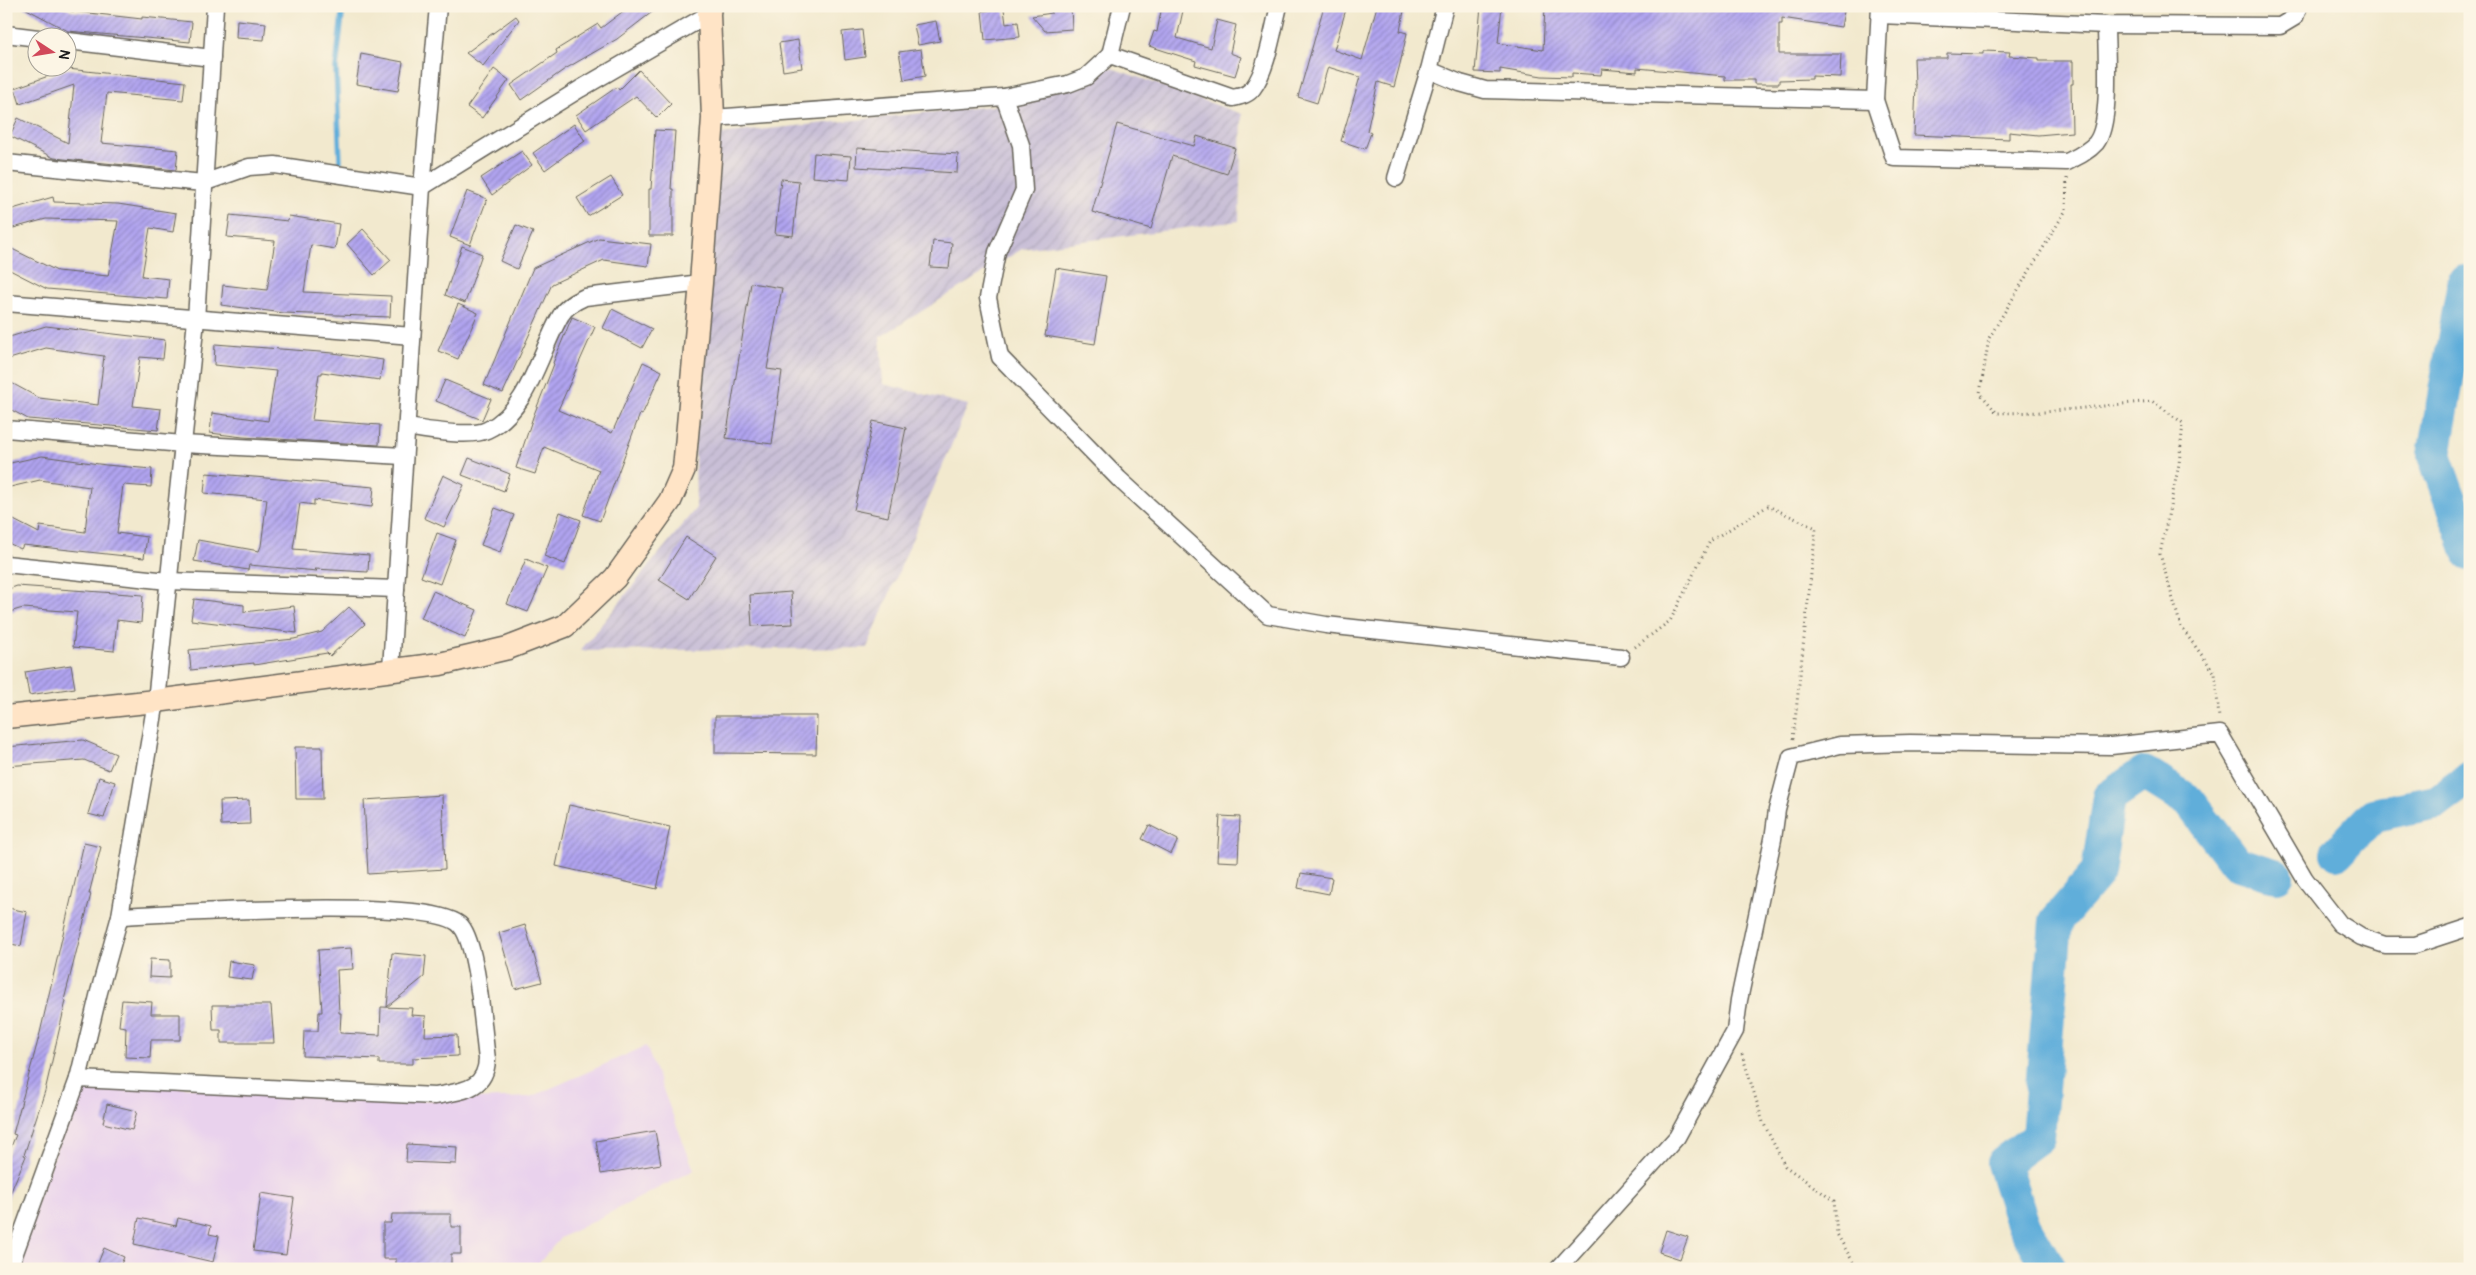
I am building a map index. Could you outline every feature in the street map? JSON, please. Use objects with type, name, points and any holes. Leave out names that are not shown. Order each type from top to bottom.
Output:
[{"type":"street","points":[[9,1269],[78,1079],[120,916],[156,701],[196,320],[215,6]]},
{"type":"street","points":[[391,669],[403,456],[407,427],[422,186],[438,6]]},
{"type":"street","points":[[713,118],[1004,98],[1068,84],[1086,77],[1110,55],[1122,6]]},
{"type":"street","points":[[1110,55],[1233,98],[1245,96],[1253,88],[1263,67],[1279,6]]},
{"type":"street","points":[[1396,178],[1429,70],[1445,6]]},
{"type":"street","points":[[2106,25],[2106,106],[2097,142],[2086,152],[2067,162],[1894,158],[1875,100],[1880,10],[2106,25],[2280,26],[2295,17],[2299,6]]},
{"type":"street","points":[[6,163],[204,183],[249,167],[274,165],[422,186],[709,10],[713,118],[701,283],[684,469],[670,500],[615,578],[565,626],[508,648],[440,664],[156,701],[6,717]]},
{"type":"street","points":[[6,34],[28,37]]},
{"type":"street","points":[[78,42],[212,58]]},
{"type":"street","points":[[1429,70],[1460,83],[1486,90],[1875,100]]},
{"type":"street","points":[[1004,98],[1021,145],[1024,190],[997,252],[988,298],[1000,357],[1119,479],[1268,615],[1326,624],[1621,657]]},
{"type":"street","points":[[407,427],[456,433],[486,430],[504,418],[529,386],[561,314],[572,303],[585,297],[701,283]]},
{"type":"street","points":[[6,303],[196,320],[412,336]]},
{"type":"street","points":[[6,429],[183,444],[403,456]]},
{"type":"street","points":[[6,564],[168,581],[396,589]]},
{"type":"street","points":[[1558,1269],[1678,1137],[1735,1031],[1739,1000],[1773,840],[1777,810],[1791,757],[1840,745],[1910,742],[2111,746],[2220,734],[2305,880],[2340,924],[2361,937],[2385,945],[2415,944],[2470,928]]},
{"type":"street","points":[[78,1079],[435,1096],[464,1090],[477,1084],[485,1074],[487,1059],[474,961],[462,927],[452,920],[401,910],[348,907],[120,916]]},
{"type":"path","points":[[2067,162],[2066,210],[1990,338],[1980,393],[1997,412],[2045,412],[2152,401],[2183,423],[2179,464],[2160,554],[2181,627],[2216,673],[2220,734]]},
{"type":"path","points":[[1621,657],[1670,621],[1710,541],[1768,506],[1816,528],[1791,757]]},
{"type":"path","points":[[1735,1031],[1763,1122],[1785,1166],[1834,1201],[1837,1234],[1857,1269]]},
{"type":"shaded area","points":[[1109,67],[1242,114],[1239,221],[1022,249],[880,337],[883,384],[968,405],[867,648],[580,651],[696,508],[694,396],[710,135],[992,106]]},
{"type":"shaded area","points":[[646,1046],[694,1170],[560,1238],[534,1269],[11,1269],[82,1081],[414,1101],[531,1097]]},
{"type":"building","points":[[21,6],[62,6],[71,11],[142,19],[142,17],[192,22],[190,42],[78,32],[78,28],[62,28]]},
{"type":"building","points":[[630,6],[660,6],[617,39],[565,69],[521,100],[511,85],[557,53],[556,50],[598,24],[601,28]]},
{"type":"building","points":[[1051,6],[1071,6],[1072,29],[1045,31],[1032,16],[1052,13]]},
{"type":"building","points":[[1162,6],[1184,6],[1177,38],[1211,48],[1217,20],[1236,25],[1230,53],[1241,57],[1235,76],[1195,65],[1196,61],[1149,46],[1154,31],[1157,32]]},
{"type":"building","points":[[1324,6],[1347,6],[1334,50],[1362,60],[1377,6],[1405,6],[1400,31],[1407,33],[1394,87],[1378,82],[1367,131],[1371,133],[1365,149],[1341,141],[1360,77],[1328,67],[1317,103],[1298,97]]},
{"type":"building","points":[[1481,6],[1502,6],[1498,43],[1543,50],[1545,6],[1845,6],[1841,27],[1782,18],[1782,24],[1779,24],[1779,54],[1841,54],[1840,77],[1812,76],[1812,79],[1779,80],[1779,84],[1754,84],[1754,80],[1725,80],[1725,76],[1637,68],[1637,72],[1602,69],[1601,75],[1572,73],[1572,77],[1542,76],[1500,69],[1500,73],[1475,72]]},
{"type":"building","points":[[1004,9],[1006,24],[1018,22],[1020,37],[985,40],[982,11]]},
{"type":"building","points":[[516,16],[519,20],[483,66],[466,53]]},
{"type":"building","points":[[237,20],[266,23],[264,40],[236,38]]},
{"type":"building","points":[[936,21],[940,41],[918,45],[914,25]]},
{"type":"building","points":[[862,30],[865,57],[845,60],[842,32]]},
{"type":"building","points":[[798,40],[802,68],[783,71],[779,43]]},
{"type":"building","points":[[921,49],[925,76],[904,80],[899,52]]},
{"type":"building","points":[[1983,51],[2010,52],[2009,56],[2039,58],[2039,61],[2073,61],[2073,84],[2071,84],[2072,132],[2038,135],[2009,132],[2009,139],[1914,135],[1916,85],[1914,58],[1947,58],[1947,53],[1983,54]]},
{"type":"building","points":[[361,54],[403,62],[398,91],[356,84]]},
{"type":"building","points":[[494,69],[509,80],[482,118],[467,107]]},
{"type":"building","points":[[78,70],[185,82],[183,100],[107,93],[101,143],[178,150],[176,170],[54,158],[10,136],[18,118],[68,143],[74,85],[20,104],[15,88],[43,78],[78,78]]},
{"type":"building","points":[[639,70],[671,104],[657,118],[636,96],[586,130],[576,115],[617,87],[619,90]]},
{"type":"building","points":[[574,124],[585,141],[545,170],[533,153]]},
{"type":"building","points":[[1117,124],[1194,146],[1197,136],[1235,148],[1227,174],[1172,156],[1151,229],[1092,212]]},
{"type":"building","points":[[655,130],[675,131],[671,189],[673,189],[673,236],[649,236],[649,189],[651,189]]},
{"type":"building","points":[[857,148],[958,154],[957,173],[856,167]]},
{"type":"building","points":[[522,151],[532,165],[492,195],[481,178]]},
{"type":"building","points":[[814,153],[851,156],[849,180],[812,177]]},
{"type":"building","points":[[611,177],[622,195],[588,216],[577,198]]},
{"type":"building","points":[[781,179],[799,181],[793,236],[775,234]]},
{"type":"building","points":[[467,191],[487,199],[470,245],[450,237]]},
{"type":"building","points":[[53,197],[54,202],[118,204],[176,213],[173,232],[150,228],[142,276],[169,279],[167,299],[47,289],[6,268],[6,246],[57,271],[108,276],[118,221],[46,219],[6,230],[6,211]]},
{"type":"building","points":[[230,215],[288,221],[289,216],[339,224],[335,249],[311,245],[304,292],[391,296],[390,317],[284,313],[221,305],[223,285],[267,290],[275,241],[227,237]]},
{"type":"building","points":[[516,225],[533,232],[517,269],[500,261]]},
{"type":"building","points":[[363,229],[391,260],[374,275],[347,244]]},
{"type":"building","points":[[599,238],[651,244],[648,266],[604,260],[552,284],[503,393],[484,385],[533,268]]},
{"type":"building","points":[[933,241],[952,243],[949,268],[930,267]]},
{"type":"building","points":[[462,246],[482,254],[465,303],[445,295]]},
{"type":"building","points":[[1056,268],[1106,276],[1095,344],[1045,336]]},
{"type":"building","points":[[751,283],[782,288],[767,369],[782,371],[772,444],[726,438]]},
{"type":"building","points":[[458,304],[478,313],[458,359],[438,351]]},
{"type":"building","points":[[612,309],[652,329],[642,348],[603,328]]},
{"type":"building","points":[[572,317],[595,327],[558,410],[612,433],[643,362],[662,371],[642,415],[640,414],[600,521],[583,515],[599,470],[544,447],[535,474],[516,468],[553,363]]},
{"type":"building","points":[[46,326],[165,340],[163,359],[140,357],[133,406],[161,409],[158,430],[28,419],[6,407],[6,380],[39,398],[98,405],[104,356],[46,348],[6,360],[6,338]]},
{"type":"building","points":[[215,344],[333,353],[383,360],[380,380],[322,372],[322,374],[319,374],[312,420],[380,425],[379,445],[243,437],[210,433],[212,413],[268,421],[276,371],[214,365]]},
{"type":"building","points":[[445,380],[491,399],[482,420],[436,401]]},
{"type":"building","points":[[873,421],[906,428],[888,517],[854,510]]},
{"type":"building","points":[[42,456],[152,469],[151,487],[123,485],[117,533],[147,537],[144,558],[23,545],[21,549],[6,542],[6,516],[39,533],[40,526],[85,532],[90,487],[40,480],[6,488],[6,464]]},
{"type":"building","points":[[469,458],[510,474],[504,491],[462,475]]},
{"type":"building","points":[[206,473],[374,487],[372,507],[314,500],[314,505],[300,503],[293,549],[369,555],[368,572],[315,569],[317,571],[249,565],[248,570],[194,561],[198,540],[259,551],[261,546],[267,499],[204,493]]},
{"type":"building","points":[[443,475],[464,485],[444,527],[424,518]]},
{"type":"building","points":[[495,508],[514,515],[500,552],[481,545]]},
{"type":"building","points":[[560,512],[581,520],[565,564],[544,556]]},
{"type":"building","points":[[437,533],[456,540],[440,584],[421,577]]},
{"type":"building","points":[[686,537],[716,556],[689,599],[659,580]]},
{"type":"building","points":[[526,559],[547,568],[528,612],[507,604]]},
{"type":"building","points":[[17,586],[143,595],[141,623],[117,620],[114,651],[73,647],[77,612],[23,608],[6,613],[6,590]]},
{"type":"building","points":[[433,591],[477,610],[465,638],[421,618]]},
{"type":"building","points":[[791,592],[793,624],[752,626],[750,595]]},
{"type":"building","points":[[194,599],[244,605],[244,612],[294,606],[297,633],[191,620]]},
{"type":"building","points":[[349,607],[365,624],[330,656],[327,653],[254,665],[254,663],[191,670],[189,650],[294,639],[322,632]]},
{"type":"building","points":[[71,665],[75,688],[29,695],[25,672]]},
{"type":"building","points":[[715,716],[817,716],[816,754],[715,753]]},
{"type":"building","points":[[83,740],[116,754],[109,770],[84,760],[6,766],[6,747]]},
{"type":"building","points":[[295,747],[322,747],[323,799],[296,799]]},
{"type":"building","points":[[99,777],[115,782],[104,818],[88,814]]},
{"type":"building","points":[[442,795],[445,869],[368,874],[364,800]]},
{"type":"building","points":[[249,800],[250,824],[221,825],[220,801]]},
{"type":"building","points":[[569,805],[670,827],[657,889],[556,866]]},
{"type":"building","points":[[1220,816],[1240,817],[1238,862],[1217,861]]},
{"type":"building","points":[[1149,825],[1178,840],[1171,854],[1142,839]]},
{"type":"building","points":[[84,843],[101,847],[89,894],[91,894],[64,1000],[66,1001],[45,1091],[24,1155],[26,1156],[6,1203],[6,1158],[16,1135],[13,1134],[40,1033]]},
{"type":"building","points":[[1301,873],[1332,878],[1329,894],[1298,888]]},
{"type":"building","points":[[8,908],[27,912],[21,946],[6,943]]},
{"type":"building","points":[[525,925],[542,982],[515,989],[499,933]]},
{"type":"building","points":[[351,948],[353,969],[337,970],[339,1013],[341,1013],[340,1033],[380,1035],[381,1007],[412,1008],[411,1015],[426,1016],[425,1036],[457,1035],[458,1056],[413,1058],[413,1064],[379,1064],[379,1059],[303,1056],[304,1031],[318,1031],[319,1012],[322,1012],[318,950]]},
{"type":"building","points":[[392,953],[426,956],[424,977],[387,1007]]},
{"type":"building","points":[[150,959],[170,960],[170,978],[149,977]]},
{"type":"building","points":[[229,961],[255,965],[252,980],[227,977]]},
{"type":"building","points":[[122,1000],[152,1002],[151,1014],[180,1014],[180,1040],[151,1040],[150,1058],[125,1057],[126,1027],[119,1026]]},
{"type":"building","points":[[212,1005],[271,1005],[274,1043],[221,1043],[221,1030],[213,1030]]},
{"type":"building","points":[[107,1104],[137,1111],[132,1130],[103,1123]]},
{"type":"building","points":[[655,1131],[661,1164],[601,1174],[596,1141]]},
{"type":"building","points":[[407,1144],[457,1147],[456,1164],[406,1162]]},
{"type":"building","points":[[261,1193],[294,1198],[286,1255],[253,1251]]},
{"type":"building","points":[[392,1214],[451,1214],[451,1227],[461,1227],[461,1254],[451,1254],[451,1269],[396,1269],[396,1259],[383,1259],[383,1223],[391,1223]]},
{"type":"building","points":[[139,1218],[176,1226],[178,1218],[211,1226],[209,1234],[219,1236],[213,1262],[134,1244]]},
{"type":"building","points":[[1666,1230],[1688,1237],[1680,1259],[1659,1252]]},
{"type":"building","points":[[104,1248],[124,1257],[119,1269],[111,1269],[98,1263]]},
{"type":"waterway","points":[[340,161],[336,68],[343,6]]},
{"type":"waterway","points":[[2470,283],[2464,282],[2434,455],[2470,554]]},
{"type":"waterway","points":[[2049,1269],[2022,1222],[2003,1163],[2038,1137],[2056,921],[2098,872],[2109,797],[2144,773],[2189,801],[2236,863],[2277,876]]},
{"type":"waterway","points":[[2337,853],[2373,815],[2437,802],[2470,778]]}]
